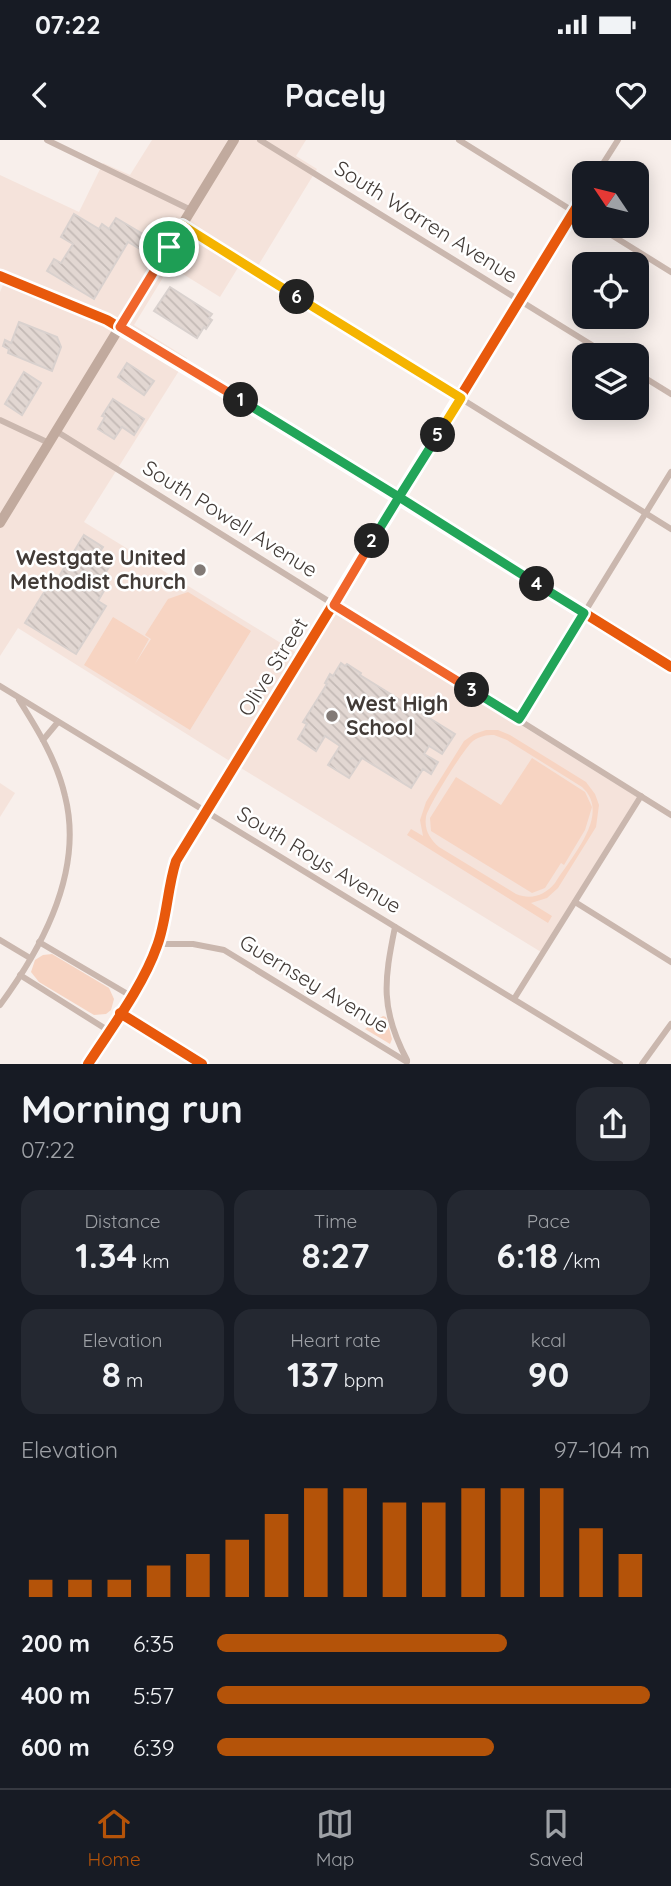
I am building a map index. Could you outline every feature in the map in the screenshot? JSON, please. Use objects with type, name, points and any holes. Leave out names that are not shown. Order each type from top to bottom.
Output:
[{"type":"main road","points":[[0,523],[234,140]]},
{"type":"main road","points":[[0,276],[76,305],[120,327],[671,667]]},
{"type":"street","points":[[47,140],[191,210]]},
{"type":"street","name":"South Warren Avenue","points":[[260,140],[589,343]]},
{"type":"street","points":[[459,140],[572,211]]},
{"type":"street","points":[[605,161],[618,140]]},
{"type":"street","name":"Olive Street","points":[[89,1063],[131,996],[158,944],[176,861],[572,215]]},
{"type":"street","points":[[182,225],[671,529]]},
{"type":"street","points":[[617,238],[671,271]]},
{"type":"street","points":[[649,380],[671,394]]},
{"type":"street","points":[[0,420],[49,443]]},
{"type":"street","name":"South Powell Avenue","points":[[56,431],[671,814]]},
{"type":"street","points":[[519,719],[671,472]]},
{"type":"street","name":"South Roys Avenue","points":[[0,686],[620,1063]]},
{"type":"street","points":[[0,1005],[52,917],[64,884],[69,840],[65,796],[50,753],[18,698]]},
{"type":"street","points":[[43,740],[58,722]]},
{"type":"street","points":[[514,999],[641,796]]},
{"type":"street","points":[[575,902],[671,962]]},
{"type":"street","points":[[395,926],[386,974],[386,1001],[408,1063]]},
{"type":"street","points":[[0,940],[30,958]]},
{"type":"street","points":[[39,942],[131,996]]},
{"type":"street","name":"Guernsey Avenue","points":[[158,944],[193,943],[224,950],[408,1063]]},
{"type":"street","points":[[20,975],[109,1031]]},
{"type":"street","points":[[120,1013],[202,1063]]},
{"type":"street","points":[[642,1063],[671,1024]]},
{"type":"shaded area","points":[[152,140],[306,140],[296,156],[317,169],[253,274],[239,266],[220,297],[170,266],[134,325],[187,358],[84,522],[297,653],[326,604],[637,797],[541,952],[18,628],[0,656],[0,292],[8,273],[0,269],[0,175],[79,212],[103,163],[130,175]],"holes":[[[75,214],[99,229],[102,225],[109,229],[116,218],[148,237],[140,249],[128,242],[94,299],[47,271],[54,259],[61,263],[73,244],[61,237]]]},
{"type":"shaded area","points":[[188,592],[251,631],[190,730],[84,665],[113,617],[149,639],[135,664],[151,639],[145,635],[168,599]]},
{"type":"shaded area","points":[[498,730],[510,735],[586,782],[595,794],[599,805],[596,827],[558,888],[547,898],[531,903],[552,916],[548,923],[407,835],[411,829],[423,836],[420,820],[426,802],[464,741],[474,734]],"holes":[[[491,735],[507,740],[582,787],[590,798],[593,810],[586,835],[555,883],[542,894],[532,897],[516,894],[439,847],[430,837],[426,826],[426,817],[433,801],[468,746],[481,737]]]},
{"type":"shaded area","points":[[532,758],[585,792],[592,807],[585,830],[564,865],[561,863],[545,888],[532,893],[431,831],[430,818],[456,777],[501,805]]},
{"type":"shaded area","points":[[0,783],[15,793],[0,817]]},
{"type":"shaded area","points":[[52,954],[109,988],[114,999],[111,1010],[106,1014],[94,1015],[39,982],[31,972],[35,960]]},
{"type":"shaded area","points":[[383,1016],[386,1017],[392,1039],[390,1044],[365,1029]]},
{"type":"building","points":[[74,214],[99,229],[102,224],[109,229],[116,218],[148,237],[140,249],[128,242],[94,299],[47,271],[54,259],[61,263],[73,244],[61,237]]},
{"type":"building","points":[[170,287],[212,314],[209,318],[212,320],[197,338],[154,311]]},
{"type":"building","points":[[19,322],[57,337],[61,347],[52,371],[8,353],[9,349],[3,346],[5,340],[11,343]]},
{"type":"building","points":[[127,363],[154,381],[144,395],[118,377]]},
{"type":"building","points":[[24,372],[41,383],[22,415],[5,404]]},
{"type":"building","points":[[113,399],[144,419],[134,435],[122,427],[114,439],[98,429],[105,417],[102,416]]},
{"type":"building","points":[[84,535],[103,547],[95,559],[109,567],[102,578],[109,582],[98,601],[106,606],[76,654],[25,623],[48,586],[52,588]]},
{"type":"building","points":[[341,663],[345,666],[347,664],[361,673],[360,675],[455,734],[442,754],[429,746],[424,754],[438,762],[431,774],[423,769],[411,788],[362,758],[349,778],[328,765],[340,746],[325,736],[316,751],[298,739],[307,724],[303,722],[327,684],[325,683],[330,674],[333,676]]},
{"type":"cycle path","points":[[88,1064],[126,1006],[151,961],[163,926],[176,861],[572,215]]},
{"type":"cycle path","points":[[0,276],[107,320],[671,667]]},
{"type":"cycle path","points":[[120,1013],[202,1064]]},
{"type":"place","name":"Westgate United Methodist Church","points":[[200,570]]},
{"type":"place","name":"West High School","points":[[332,716]]},
{"type":"route","points":[[169,247],[120,327],[399,497],[334,605],[519,719],[584,613],[399,497],[461,398],[182,225],[169,247]]}]
